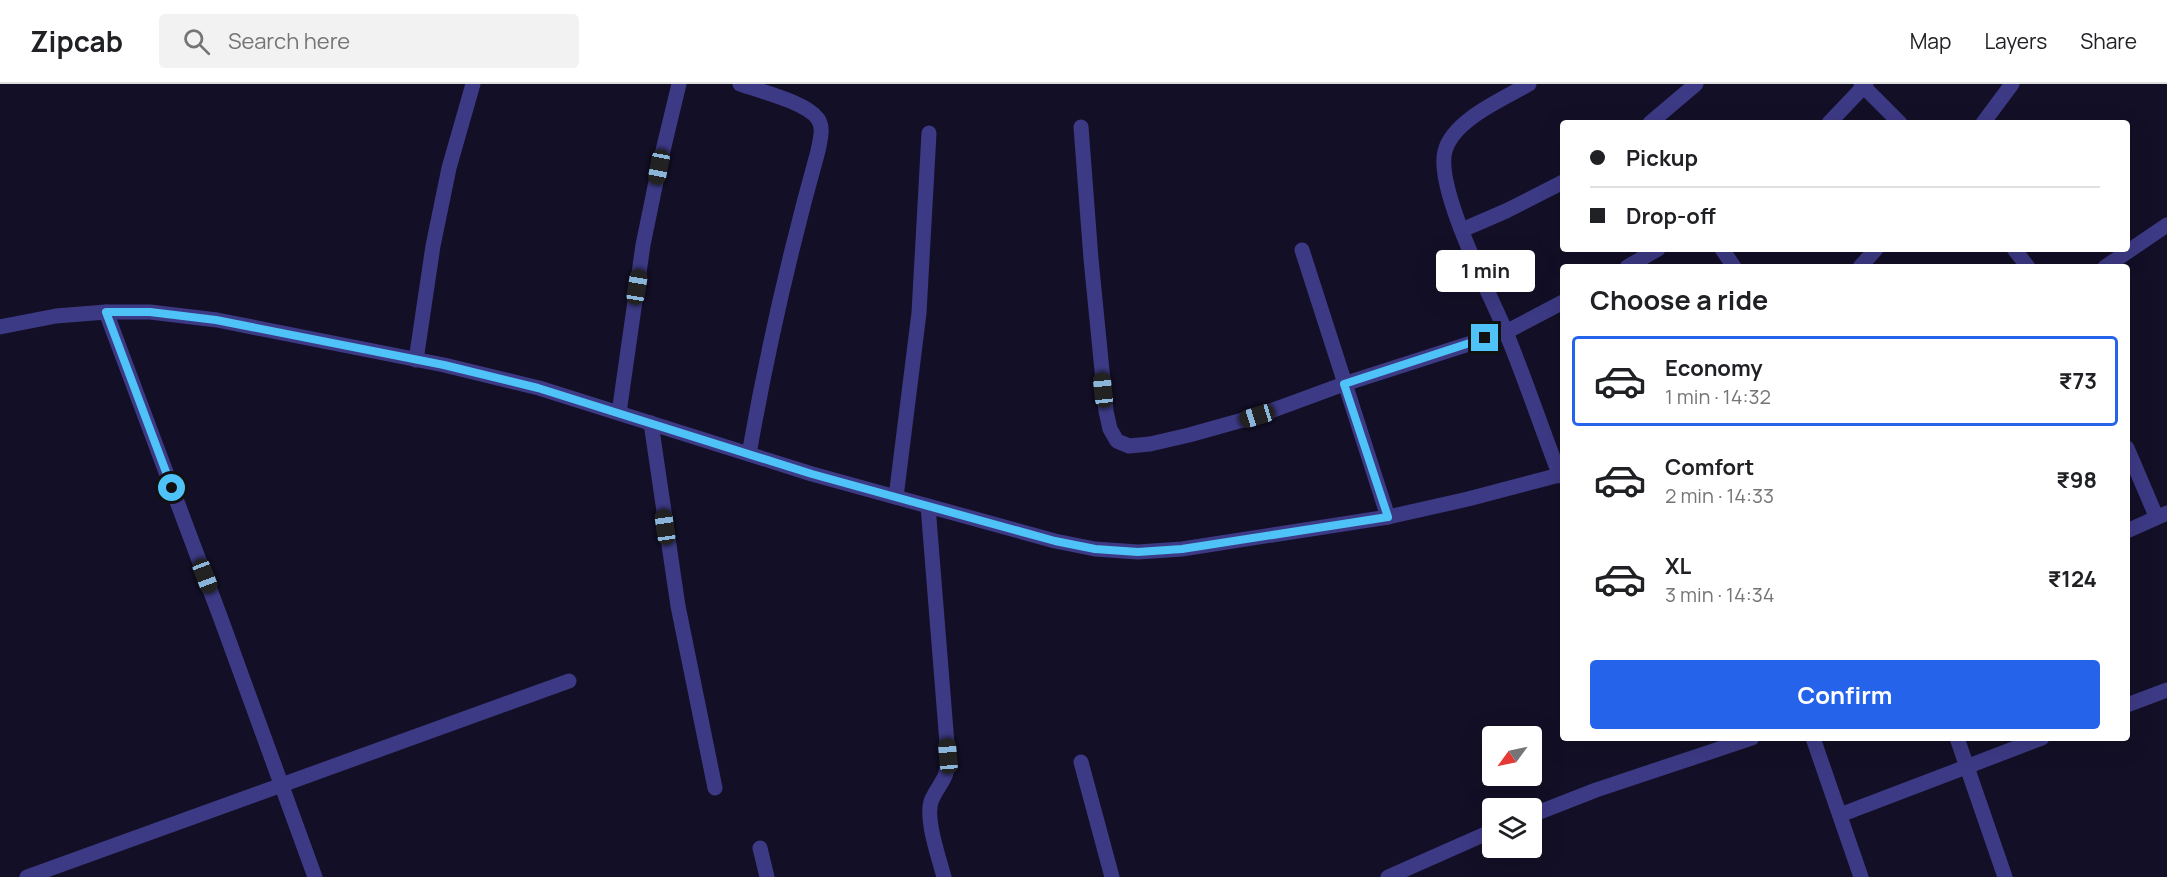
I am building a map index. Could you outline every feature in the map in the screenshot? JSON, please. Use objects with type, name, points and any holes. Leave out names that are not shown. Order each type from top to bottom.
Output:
[{"type":"street","points":[[416,360],[433,246],[449,168],[473,84]]},
{"type":"street","points":[[619,413],[643,245],[679,84]]},
{"type":"street","points":[[740,84],[806,109],[817,118],[822,130],[776,313],[749,454]]},
{"type":"street","points":[[1529,84],[1472,117],[1452,136],[1445,150],[1443,166],[1446,183],[1462,230],[1506,332],[1560,472]]},
{"type":"street","points":[[1654,120],[1696,84]]},
{"type":"street","points":[[1985,120],[2012,84]]},
{"type":"street","points":[[1832,120],[1864,85],[1897,120]]},
{"type":"street","points":[[1081,127],[1090,259],[1106,411],[1110,429],[1118,441],[1129,446],[1150,444],[1189,435],[1257,416],[1344,384],[1506,332],[1560,304]]},
{"type":"street","points":[[896,496],[919,313],[929,133]]},
{"type":"street","points":[[1462,230],[1560,184]]},
{"type":"street","points":[[2130,250],[2167,225]]},
{"type":"street","points":[[1302,250],[1388,517]]},
{"type":"street","points":[[1632,264],[1653,252]]},
{"type":"street","points":[[1863,264],[1873,252]]},
{"type":"street","points":[[2016,252],[2026,264]]},
{"type":"street","points":[[2109,264],[2127,252]]},
{"type":"street","points":[[106,312],[315,877]]},
{"type":"street","points":[[0,327],[56,316],[106,312],[150,312],[216,320],[416,360],[538,388],[749,454],[928,506],[1055,541],[1095,549],[1138,552],[1182,549],[1388,517],[1560,475]]},
{"type":"street","points":[[651,423],[675,584],[716,788]]},
{"type":"street","points":[[2130,454],[2162,514],[2130,530]]},
{"type":"street","points":[[928,506],[948,756],[946,776],[932,798],[929,815],[944,877]]},
{"type":"street","points":[[27,877],[569,681]]},
{"type":"street","points":[[2130,704],[2167,690]]},
{"type":"street","points":[[1542,811],[1596,790],[1743,741]]},
{"type":"street","points":[[1814,741],[1862,877]]},
{"type":"street","points":[[1958,741],[2005,877]]},
{"type":"street","points":[[1840,815],[2034,741]]},
{"type":"street","points":[[1081,762],[1112,877]]},
{"type":"street","points":[[1388,877],[1482,835]]},
{"type":"street","points":[[760,848],[767,877]]},
{"type":"route","points":[[172,488],[106,312],[150,312],[216,320],[444,365],[538,388],[812,474],[1055,541],[1095,549],[1138,552],[1182,549],[1388,517],[1344,384],[1485,338]]}]
